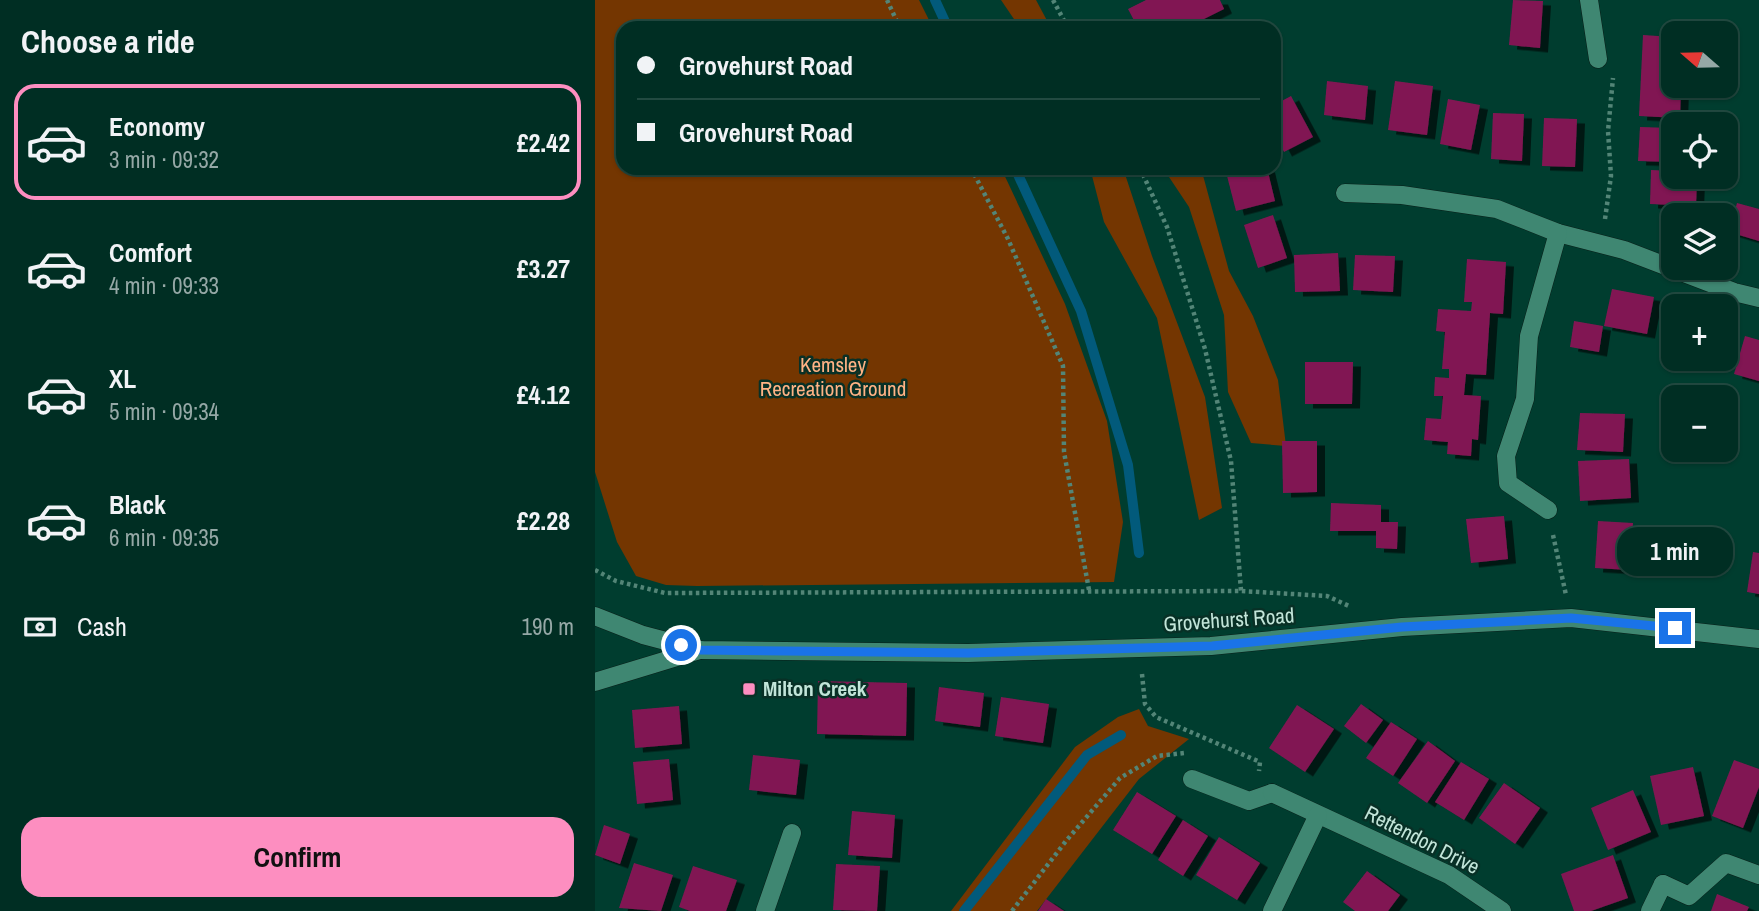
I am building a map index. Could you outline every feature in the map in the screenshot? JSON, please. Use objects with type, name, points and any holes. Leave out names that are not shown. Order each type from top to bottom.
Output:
[{"type":"street","points":[[1589,0],[1598,59]]},
{"type":"street","points":[[1345,193],[1402,195],[1497,209],[1558,233],[1599,241],[1734,292],[1759,298]]},
{"type":"street","points":[[1548,510],[1508,483],[1506,456],[1525,399],[1529,336],[1558,233]]},
{"type":"street","name":"Grovehurst Road","points":[[595,616],[643,635],[700,650],[968,653],[1212,646],[1450,624],[1571,618],[1759,639]]},
{"type":"street","name":"Grovehurst Road","points":[[595,681],[700,650]]},
{"type":"street","points":[[1192,779],[1249,801],[1272,793]]},
{"type":"street","name":"Rettendon Drive","points":[[1272,793],[1449,875],[1502,911]]},
{"type":"street","points":[[1272,911],[1318,815]]},
{"type":"street","points":[[765,911],[792,833]]},
{"type":"street","points":[[1650,911],[1663,884],[1689,895],[1726,863],[1759,875]]},
{"type":"path","points":[[887,0],[897,21]]},
{"type":"path","points":[[1052,0],[1064,21]]},
{"type":"path","points":[[1598,59],[1614,76],[1608,131],[1612,176],[1599,241]]},
{"type":"path","points":[[975,175],[1008,239],[1063,366],[1064,452],[1089,590]]},
{"type":"path","points":[[1143,175],[1167,227],[1205,348],[1231,461],[1241,591]]},
{"type":"path","points":[[1548,510],[1571,618]]},
{"type":"path","points":[[595,570],[616,580],[665,593],[1241,591],[1327,596],[1352,607]]},
{"type":"path","points":[[1141,648],[1145,704],[1156,717],[1260,762],[1257,776],[1272,793]]},
{"type":"path","points":[[1012,911],[1066,841],[1120,778],[1157,756],[1170,753],[1197,754]]},
{"type":"green space","name":"Kemsley Recreation Ground","points":[[595,0],[919,0],[930,21],[616,21],[616,175],[1004,175],[1065,304],[1107,421],[1123,522],[1114,582],[666,585],[636,576],[617,542],[595,472]]},
{"type":"green space","points":[[1001,0],[1036,0],[1047,21],[1015,21]]},
{"type":"green space","points":[[1092,175],[1125,175],[1152,256],[1205,397],[1222,508],[1199,520],[1157,318],[1104,222]]},
{"type":"green space","points":[[1168,175],[1203,175],[1229,271],[1253,316],[1278,380],[1286,446],[1251,443],[1228,392],[1224,315],[1189,207]]},
{"type":"green space","points":[[1139,709],[1148,726],[1189,739],[1139,779],[1037,911],[951,911],[1075,747],[1118,717]]},
{"type":"building","points":[[1146,0],[1220,0],[1224,9],[1200,21],[1134,21],[1128,9]]},
{"type":"building","points":[[1513,0],[1543,1],[1540,48],[1509,45]]},
{"type":"building","points":[[1643,35],[1661,36],[1661,98],[1681,98],[1680,112],[1661,112],[1661,117],[1639,116]]},
{"type":"building","points":[[1327,81],[1368,86],[1365,120],[1324,115]]},
{"type":"building","points":[[1395,81],[1433,86],[1427,135],[1388,130]]},
{"type":"building","points":[[1291,96],[1313,137],[1284,152],[1281,146],[1281,101]]},
{"type":"building","points":[[1448,99],[1480,105],[1471,150],[1440,144]]},
{"type":"building","points":[[1493,113],[1524,114],[1522,161],[1491,159]]},
{"type":"building","points":[[1544,118],[1577,119],[1575,167],[1542,166]]},
{"type":"building","points":[[1640,127],[1661,128],[1661,162],[1638,161]]},
{"type":"building","points":[[1651,170],[1661,170],[1661,189],[1697,189],[1696,203],[1650,204]]},
{"type":"building","points":[[1227,175],[1269,175],[1275,201],[1236,211]]},
{"type":"building","points":[[1738,203],[1759,209],[1759,241],[1738,235]]},
{"type":"building","points":[[1273,215],[1287,258],[1258,268],[1244,225]]},
{"type":"building","points":[[1338,253],[1340,291],[1295,292],[1294,255]]},
{"type":"building","points":[[1355,255],[1395,256],[1393,292],[1353,290]]},
{"type":"building","points":[[1467,259],[1506,262],[1503,314],[1490,313],[1486,375],[1466,374],[1464,395],[1481,396],[1478,440],[1472,439],[1471,456],[1447,454],[1448,442],[1424,440],[1426,418],[1441,419],[1443,396],[1434,396],[1435,377],[1449,378],[1449,369],[1442,369],[1445,332],[1436,331],[1438,309],[1471,311],[1472,302],[1464,302]]},
{"type":"building","points":[[1612,289],[1654,297],[1647,334],[1604,326]]},
{"type":"building","points":[[1574,321],[1603,326],[1599,352],[1570,347]]},
{"type":"building","points":[[1745,336],[1759,340],[1759,381],[1734,374],[1738,371],[1738,360]]},
{"type":"building","points":[[1305,362],[1353,362],[1352,404],[1305,404]]},
{"type":"building","points":[[1580,413],[1625,414],[1623,452],[1577,450]]},
{"type":"building","points":[[1282,441],[1317,441],[1317,492],[1283,493]]},
{"type":"building","points":[[1629,459],[1631,498],[1580,501],[1578,461]]},
{"type":"building","points":[[1331,503],[1381,505],[1381,522],[1398,522],[1397,549],[1376,548],[1376,531],[1330,531]]},
{"type":"building","points":[[1504,516],[1508,559],[1471,563],[1466,519]]},
{"type":"building","points":[[1598,521],[1633,523],[1630,570],[1595,568]]},
{"type":"building","points":[[1753,552],[1759,553],[1759,594],[1747,592]]},
{"type":"building","points":[[818,681],[907,683],[906,736],[817,734]]},
{"type":"building","points":[[939,687],[984,693],[980,727],[935,721]]},
{"type":"building","points":[[1001,697],[1049,704],[1043,743],[995,736]]},
{"type":"building","points":[[1361,704],[1383,720],[1366,743],[1344,726]]},
{"type":"building","points":[[1297,705],[1334,729],[1305,772],[1269,748]]},
{"type":"building","points":[[679,706],[682,744],[635,748],[632,710]]},
{"type":"building","points":[[1391,722],[1417,739],[1393,776],[1366,758]]},
{"type":"building","points":[[1428,741],[1455,761],[1427,803],[1398,783]]},
{"type":"building","points":[[753,755],[800,760],[796,795],[749,790]]},
{"type":"building","points":[[669,759],[673,800],[637,804],[633,762]]},
{"type":"building","points":[[1734,760],[1759,769],[1759,787],[1743,828],[1712,816]]},
{"type":"building","points":[[1461,762],[1489,779],[1464,820],[1435,802]]},
{"type":"building","points":[[1693,767],[1704,816],[1661,825],[1650,776]]},
{"type":"building","points":[[1504,783],[1540,808],[1515,844],[1479,818]]},
{"type":"building","points":[[1633,790],[1651,832],[1608,850],[1591,808]]},
{"type":"building","points":[[1137,792],[1176,816],[1152,854],[1113,830]]},
{"type":"building","points":[[852,811],[895,815],[892,858],[848,855]]},
{"type":"building","points":[[1183,820],[1208,836],[1183,876],[1158,860]]},
{"type":"building","points":[[604,825],[630,834],[620,864],[595,855]]},
{"type":"building","points":[[1219,837],[1260,863],[1237,900],[1196,875]]},
{"type":"building","points":[[1613,855],[1628,898],[1591,911],[1574,911],[1561,874]]},
{"type":"building","points":[[634,863],[673,875],[661,911],[619,908]]},
{"type":"building","points":[[836,864],[880,866],[877,911],[833,910]]},
{"type":"building","points":[[693,866],[737,880],[726,911],[690,911],[679,907]]},
{"type":"building","points":[[1367,871],[1400,895],[1388,911],[1355,911],[1343,902]]},
{"type":"building","points":[[1717,894],[1749,907],[1747,911],[1711,911]]},
{"type":"building","points":[[1046,899],[1064,911],[1038,911]]},
{"type":"waterway","points":[[935,0],[945,21]]},
{"type":"waterway","points":[[1018,175],[1081,311],[1128,465],[1139,553]]},
{"type":"waterway","points":[[964,911],[1087,755],[1121,735]]},
{"type":"place","name":"Milton Creek","points":[[749,689]]},
{"type":"route","points":[[681,645],[700,650],[968,653],[1212,646],[1402,627],[1571,618],[1675,628]]}]
